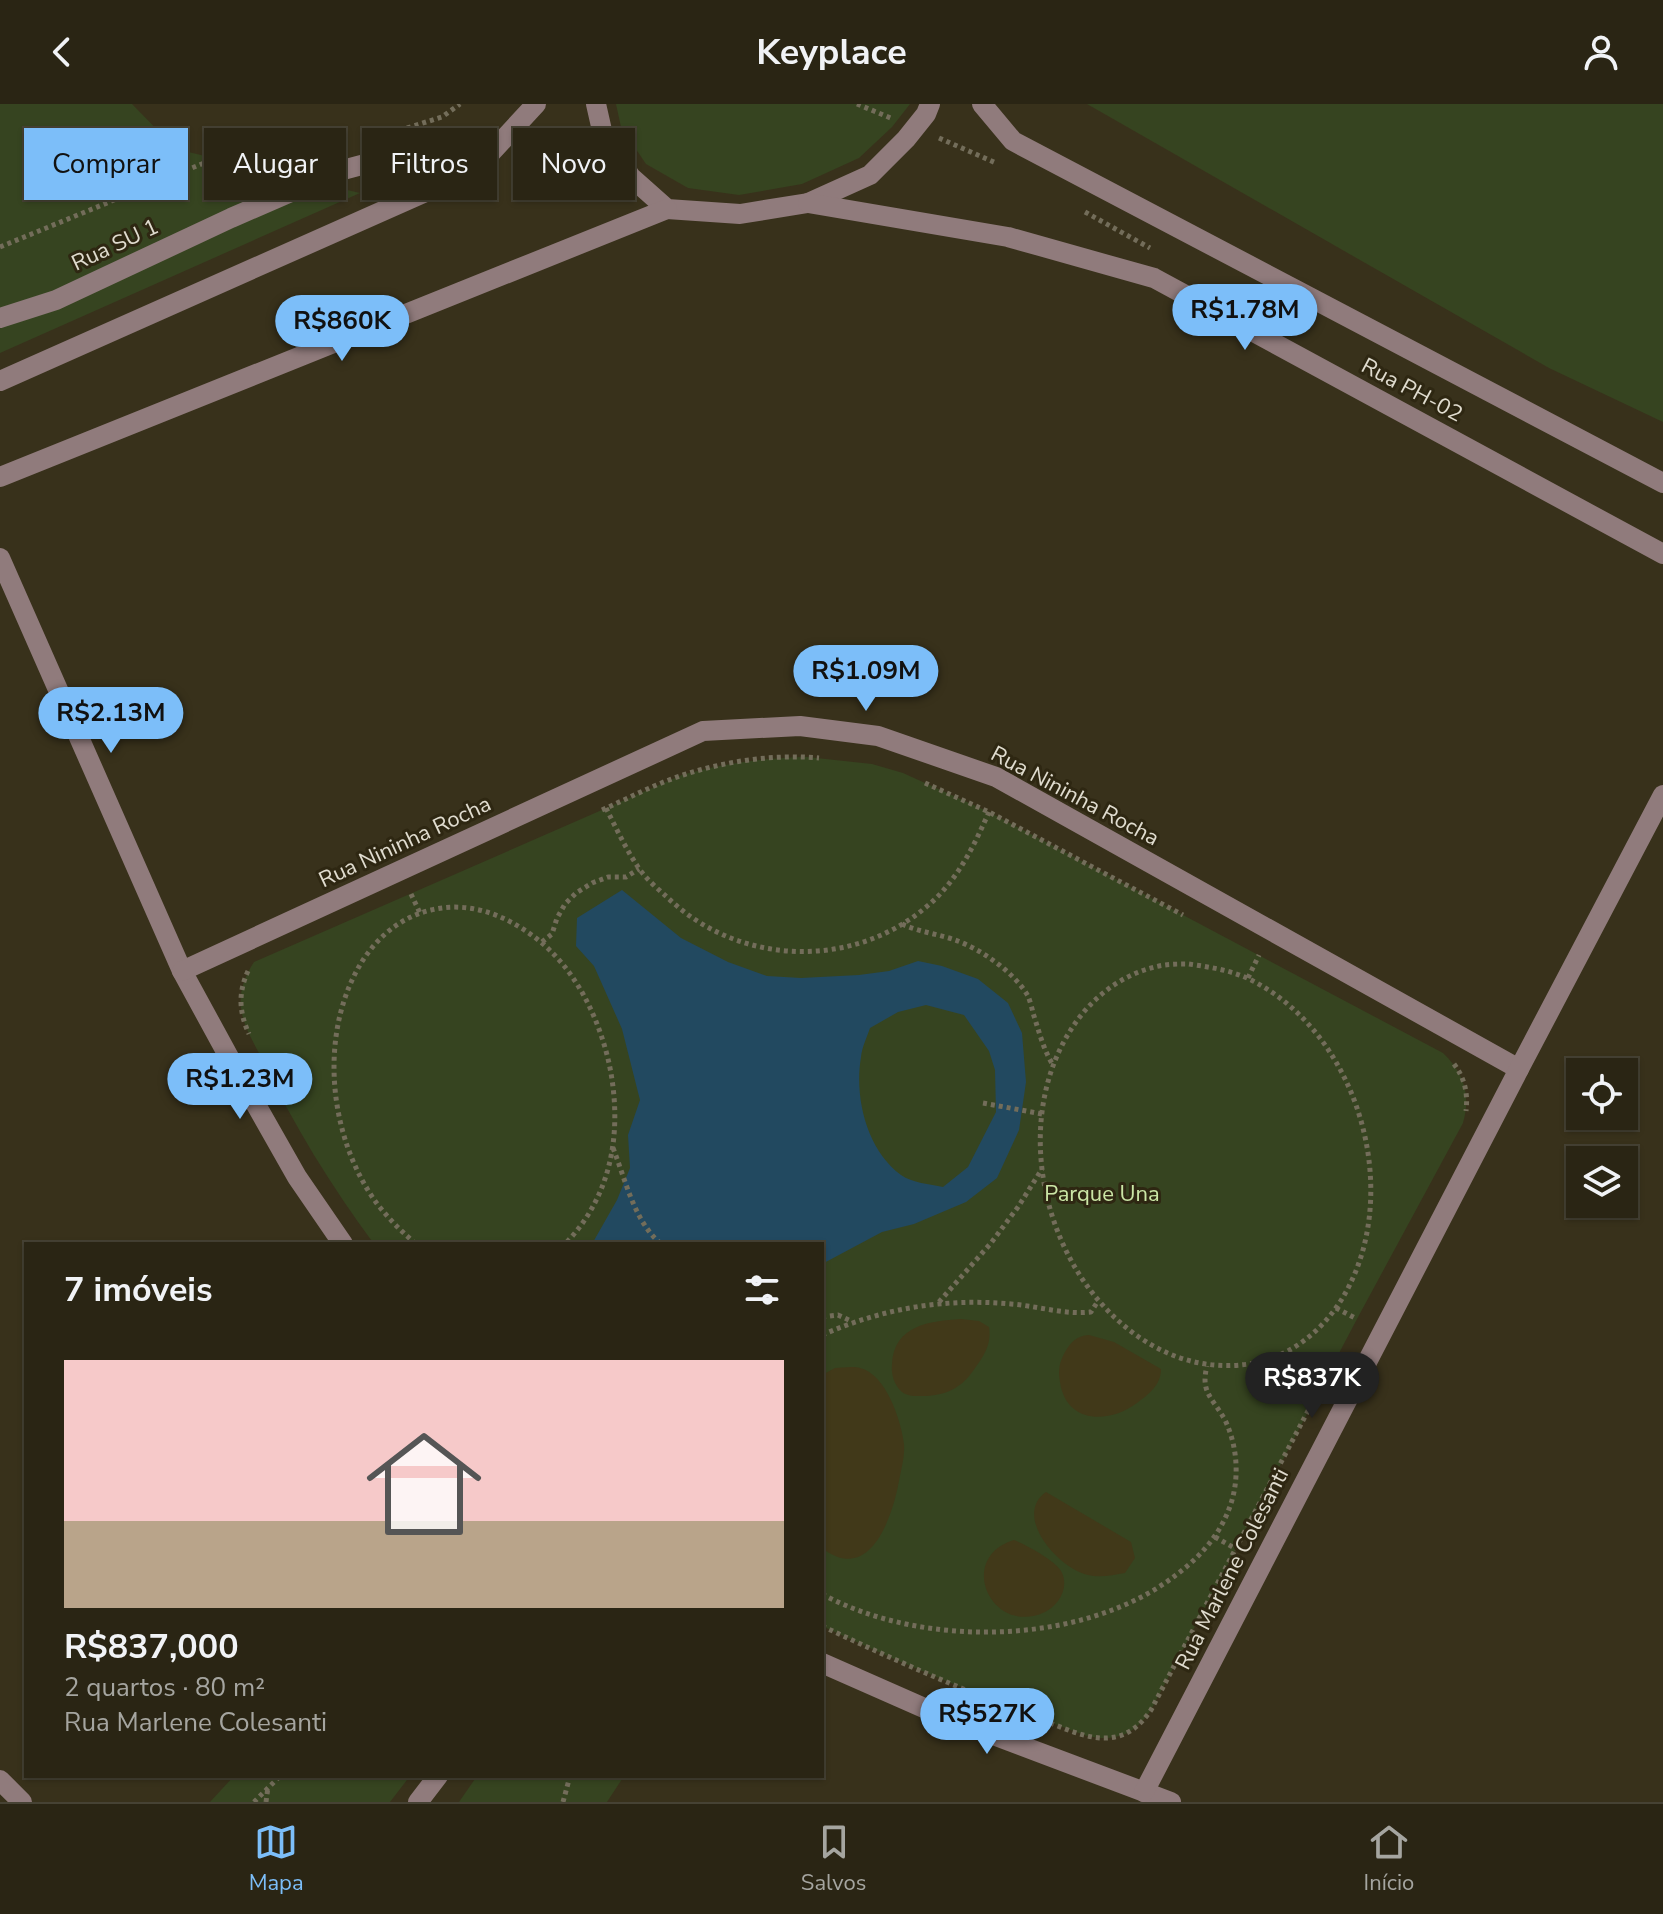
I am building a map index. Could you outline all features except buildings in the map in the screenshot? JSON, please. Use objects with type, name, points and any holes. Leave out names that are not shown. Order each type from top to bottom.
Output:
[{"type":"street","points":[[497,146],[536,104]]},
{"type":"street","points":[[596,104],[603,135],[631,177],[667,209]]},
{"type":"street","points":[[0,477],[667,209],[740,214],[808,203],[870,175],[906,139],[930,104]]},
{"type":"street","name":"Rua PH-02","points":[[982,104],[1013,141],[1663,483]]},
{"type":"street","name":"Rua SU 1","points":[[0,318],[56,300],[231,218],[339,171],[362,165]]},
{"type":"street","points":[[0,381],[407,200]]},
{"type":"street","name":"Rua PH-02","points":[[808,203],[1008,237],[1154,278],[1663,554]]},
{"type":"street","points":[[0,558],[182,971],[297,1177],[342,1242]]},
{"type":"street","name":"Rua Nininha Rocha","points":[[182,971],[703,731],[800,726],[878,736],[996,777],[1519,1069]]},
{"type":"street","name":"Rua Marlene Colesanti","points":[[1144,1792],[1663,795]]},
{"type":"street","points":[[824,1664],[940,1715],[1171,1802]]},
{"type":"street","points":[[418,1802],[436,1778]]},
{"type":"street","points":[[0,1780],[22,1802]]},
{"type":"path","points":[[408,128],[442,117],[460,104]]},
{"type":"path","points":[[0,247],[204,163]]},
{"type":"path","points":[[592,814],[682,775],[723,764],[765,758],[829,759]]},
{"type":"path","points":[[917,779],[989,812],[1192,920]]},
{"type":"path","points":[[606,808],[639,869],[679,909],[731,939],[760,948],[805,952],[849,947],[876,938],[926,908],[964,864],[989,812]]},
{"type":"path","points":[[542,942],[552,934],[565,904],[576,893],[592,883],[608,877],[626,877],[639,869]]},
{"type":"path","points":[[420,913],[411,894],[424,888]]},
{"type":"path","points":[[414,1242],[377,1203],[356,1165],[339,1113],[334,1080],[334,1048],[339,1016],[348,988],[361,962],[377,941],[397,924],[443,907],[469,907],[494,913],[542,942],[563,964],[596,1019],[613,1083],[616,1115],[613,1147],[595,1205],[580,1229],[567,1242]]},
{"type":"path","points":[[902,924],[954,940],[995,961],[1028,996],[1045,1053],[1053,1065]]},
{"type":"path","points":[[1246,948],[1259,955],[1248,978]]},
{"type":"path","points":[[254,962],[247,973],[240,999],[241,1012],[255,1044]]},
{"type":"path","points":[[1189,964],[1219,968],[1248,978],[1276,995],[1302,1017],[1343,1074],[1367,1143],[1371,1180],[1370,1215],[1364,1249],[1352,1280],[1336,1308],[1316,1331],[1292,1349],[1266,1361],[1237,1366],[1207,1366],[1178,1358],[1149,1344],[1122,1325],[1098,1301],[1077,1272],[1061,1240],[1049,1205],[1042,1169],[1042,1114],[1053,1065],[1067,1035],[1085,1010],[1107,989],[1132,975],[1160,966],[1189,964]]},
{"type":"path","points":[[1452,1061],[1464,1081],[1467,1095],[1463,1123]]},
{"type":"path","points":[[983,1103],[1042,1114]]},
{"type":"path","points":[[613,1147],[636,1211],[659,1242]]},
{"type":"path","points":[[938,1303],[991,1243],[1042,1169]]},
{"type":"path","points":[[824,1334],[893,1310],[938,1303],[1030,1305],[1074,1314],[1091,1312],[1098,1301]]},
{"type":"path","points":[[1336,1308],[1357,1319],[1350,1332]]},
{"type":"path","points":[[824,1317],[838,1315],[852,1322]]},
{"type":"path","points":[[824,1595],[865,1613],[908,1624],[953,1631],[999,1632],[1088,1618],[1128,1604],[1163,1585],[1192,1563],[1215,1537],[1229,1509],[1236,1480],[1235,1450],[1225,1421],[1203,1380],[1207,1366]]},
{"type":"path","points":[[824,1627],[898,1662],[1087,1736],[1122,1736],[1133,1730],[1151,1710],[1321,1386]]},
{"type":"path","points":[[1215,1537],[1236,1549]]},
{"type":"path","points":[[254,1802],[278,1778]]},
{"type":"path","points":[[563,1802],[569,1778]]},
{"type":"path","points":[[266,1802],[268,1787]]},
{"type":"green space","points":[[0,104],[132,104],[155,128],[24,128],[24,200],[188,200],[188,152],[204,156],[204,200],[344,200],[0,353]]},
{"type":"green space","points":[[616,104],[910,104],[892,127],[859,158],[802,184],[739,195],[688,188],[646,164],[635,148],[635,128],[621,127]]},
{"type":"green space","points":[[1087,104],[1663,104],[1663,422],[1549,368]]},
{"type":"green space","points":[[346,190],[360,193],[346,199]]},
{"type":"green space","name":"Parque Una","points":[[807,757],[872,764],[903,773],[989,812],[1443,1053],[1456,1068],[1464,1085],[1466,1103],[1463,1123],[1151,1710],[1145,1719],[1124,1735],[1107,1738],[1087,1736],[953,1684],[824,1627],[824,1242],[373,1242],[300,1131],[244,1021],[242,990],[254,962],[682,775],[774,759]]},
{"type":"green space","points":[[232,1778],[408,1778],[390,1802],[210,1802]]},
{"type":"green space","points":[[476,1778],[623,1778],[607,1802],[459,1802]]},
{"type":"sand","points":[[961,1319],[979,1321],[989,1327],[986,1350],[968,1377],[952,1390],[940,1394],[916,1396],[902,1392],[892,1372],[894,1351],[899,1341],[907,1333],[926,1324]]},
{"type":"sand","points":[[1089,1335],[1114,1342],[1161,1369],[1154,1389],[1126,1410],[1102,1417],[1080,1413],[1071,1406],[1060,1382],[1060,1363],[1072,1342]]},
{"type":"sand","points":[[851,1367],[869,1372],[877,1379],[896,1411],[904,1444],[896,1496],[884,1528],[866,1553],[853,1558],[839,1557],[824,1549],[824,1374],[835,1368]]},
{"type":"sand","points":[[1046,1492],[1131,1542],[1135,1558],[1125,1573],[1088,1575],[1076,1571],[1053,1552],[1043,1540],[1034,1514],[1037,1502]]},
{"type":"sand","points":[[1014,1540],[1046,1558],[1061,1571],[1064,1583],[1062,1595],[1045,1612],[1026,1617],[1010,1614],[996,1605],[988,1592],[984,1577],[986,1562],[996,1549]]},
{"type":"water","points":[[622,890],[681,938],[728,962],[767,976],[859,975],[889,971],[918,961],[978,979],[1008,1003],[1022,1033],[1026,1082],[1019,1130],[997,1178],[966,1202],[914,1224],[882,1232],[824,1263],[824,1242],[593,1242],[617,1200],[630,1168],[628,1135],[640,1100],[622,1029],[594,966],[576,946],[577,918]],"holes":[[[926,1005],[964,1015],[989,1051],[995,1070],[996,1112],[968,1167],[943,1187],[905,1178],[879,1152],[862,1106],[859,1073],[862,1050],[870,1028],[898,1012]]]}]
